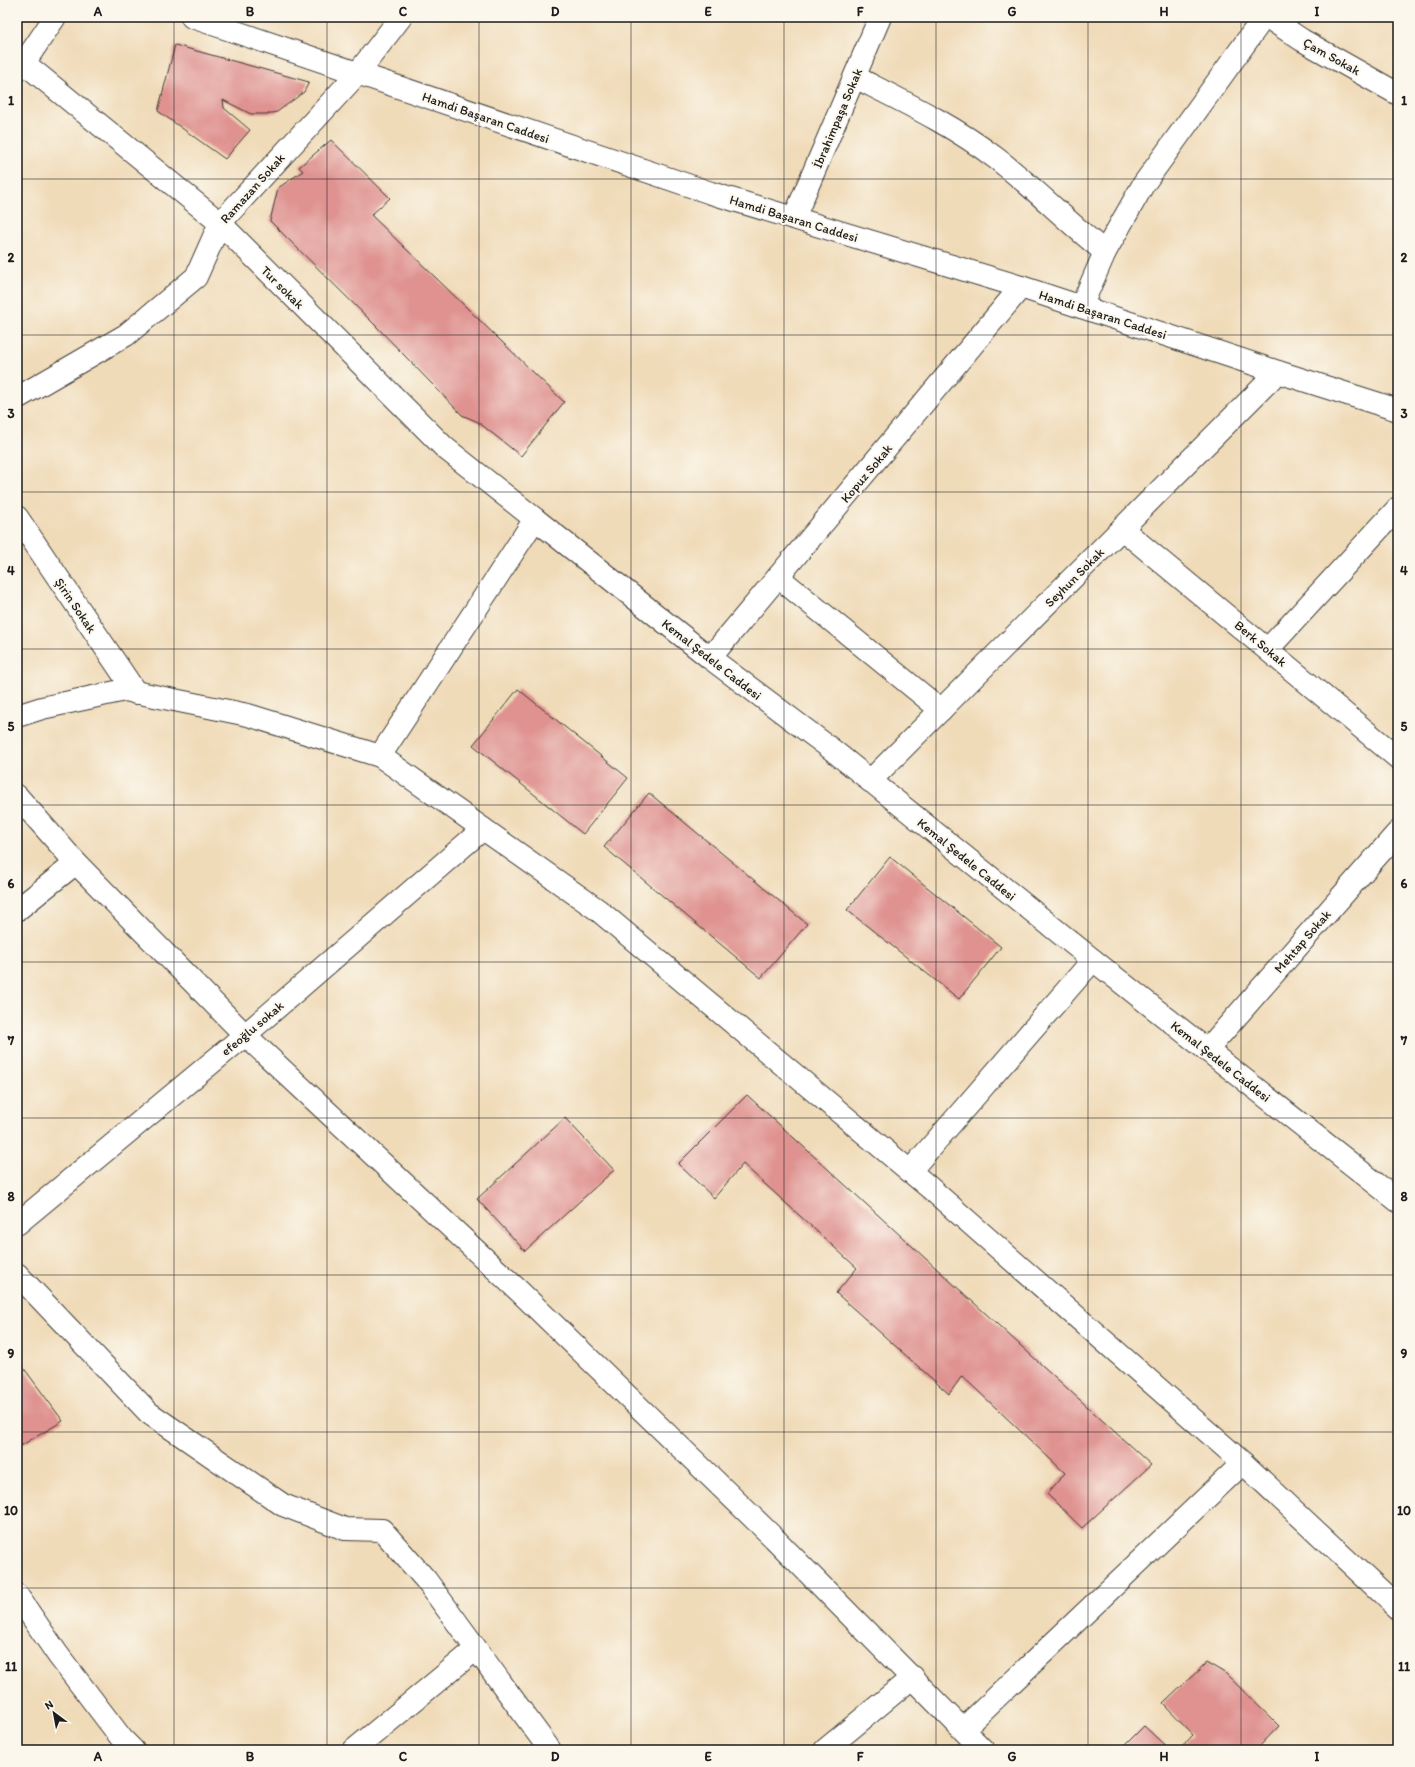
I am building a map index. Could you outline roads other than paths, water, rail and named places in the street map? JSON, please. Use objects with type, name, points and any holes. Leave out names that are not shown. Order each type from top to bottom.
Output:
[{"type":"street","points":[[19,64],[56,17]]},
{"type":"street","name":"Hamdi Başaran Caddesi","points":[[192,17],[704,191],[1022,287],[1398,410]]},
{"type":"street","name":"Ramazan Sokak","points":[[17,398],[126,335],[196,277],[220,223],[356,74],[401,17]]},
{"type":"street","points":[[1082,307],[1105,252],[1143,185],[1264,17]]},
{"type":"street","name":"Çam Sokak","points":[[1267,17],[1302,40],[1398,93]]},
{"type":"street","name":"İbrahimpaşa Sokak","points":[[794,218],[855,77],[877,19]]},
{"type":"street","name":"Tur sokak","points":[[19,64],[220,223],[445,448],[535,519]]},
{"type":"street","points":[[855,77],[961,134],[998,159],[1076,229],[1105,252]]},
{"type":"street","name":"Kopuz Sokak","points":[[710,658],[1022,287]]},
{"type":"street","name":"Seyhun Sokak","points":[[870,781],[1278,372]]},
{"type":"street","points":[[1268,649],[1398,508]]},
{"type":"street","name":"Şirin Sokak","points":[[17,517],[136,693]]},
{"type":"street","points":[[380,756],[535,519]]},
{"type":"street","name":"Kemal Şedele Caddesi","points":[[535,519],[710,658],[830,748],[1093,960],[1398,1201]]},
{"type":"street","name":"Berk Sokak","points":[[1122,528],[1398,758]]},
{"type":"street","points":[[778,577],[941,710]]},
{"type":"street","points":[[17,716],[42,708],[125,690],[248,715],[380,756],[598,910],[910,1171],[1243,1463],[1398,1608]]},
{"type":"street","points":[[17,796],[76,863],[245,1035],[525,1297],[774,1538],[964,1728],[983,1750]]},
{"type":"street","name":"efeoğlu sokak","points":[[17,1224],[245,1035],[483,829]]},
{"type":"street","name":"Mehtap Sokak","points":[[1207,1050],[1398,832]]},
{"type":"street","points":[[17,910],[76,863]]},
{"type":"street","points":[[910,1171],[1093,960]]},
{"type":"street","points":[[17,1274],[149,1413],[283,1505],[345,1530],[382,1530],[426,1580],[550,1750]]},
{"type":"street","points":[[964,1728],[1243,1463]]},
{"type":"street","points":[[17,1595],[58,1655],[122,1739],[133,1750]]},
{"type":"street","points":[[354,1750],[476,1649]]},
{"type":"street","points":[[824,1750],[913,1677]]}]
